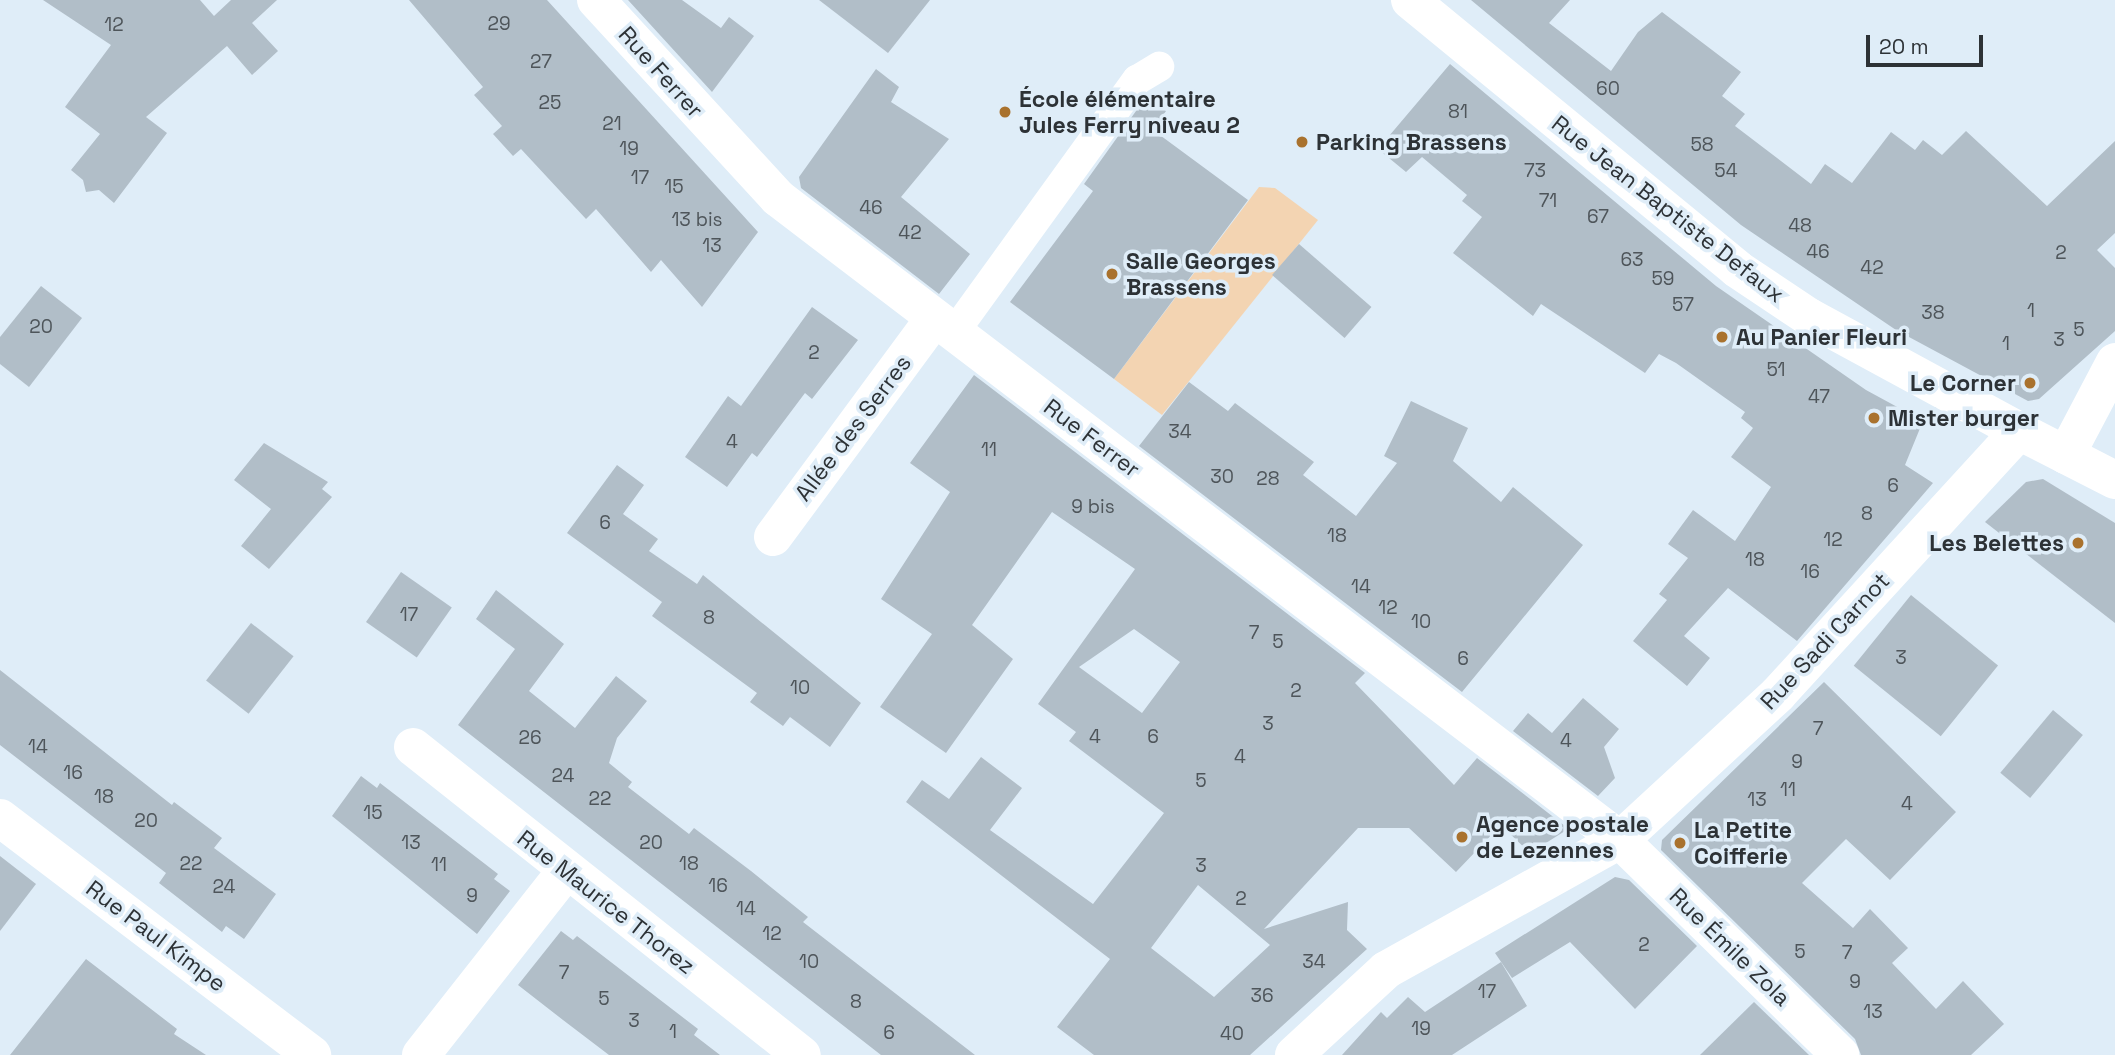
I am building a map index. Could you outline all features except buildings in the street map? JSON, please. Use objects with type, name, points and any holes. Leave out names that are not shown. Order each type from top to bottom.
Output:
[{"type":"street","name":"Rue Ferrer","points":[[596,0],[754,175],[943,327],[1620,840]]},
{"type":"street","name":"Rue Jean Baptiste Defaux","points":[[1410,0],[1737,269],[1808,317],[2115,480]]},
{"type":"street","points":[[943,327],[1137,80],[1159,67]]},
{"type":"street","name":"Allée des Serres","points":[[773,537],[943,327]]},
{"type":"street","points":[[2066,455],[2115,362]]},
{"type":"street","name":"Rue Sadi Carnot","points":[[1294,1055],[1386,970],[1620,840],[1778,694],[2019,431]]},
{"type":"street","name":"Rue Maurice Thorez","points":[[413,747],[565,872],[802,1055]]},
{"type":"street","name":"Rue Paul Kimpe","points":[[0,818],[312,1055]]},
{"type":"street","name":"Rue Émile Zola","points":[[1620,840],[1840,1055]]},
{"type":"street","points":[[421,1055],[565,872]]},
{"type":"shaded area","points":[[1259,187],[1275,188],[1318,220],[1162,415],[1114,379]]},
{"type":"place","name":"École élémentaire Jules Ferry niveau 2","points":[[1005,112]]},
{"type":"place","name":"Parking Brassens","points":[[1302,142]]},
{"type":"place","name":"Salle Georges Brassens","points":[[1112,274]]},
{"type":"place","name":"Au Panier Fleuri","points":[[1722,337]]},
{"type":"place","name":"Le Corner","points":[[2030,383]]},
{"type":"place","name":"Mister burger","points":[[1874,418]]},
{"type":"place","name":"Les Belettes","points":[[2078,543]]},
{"type":"place","name":"Agence postale de Lezennes","points":[[1462,837]]},
{"type":"place","name":"La Petite Coifferie","points":[[1680,843]]}]
